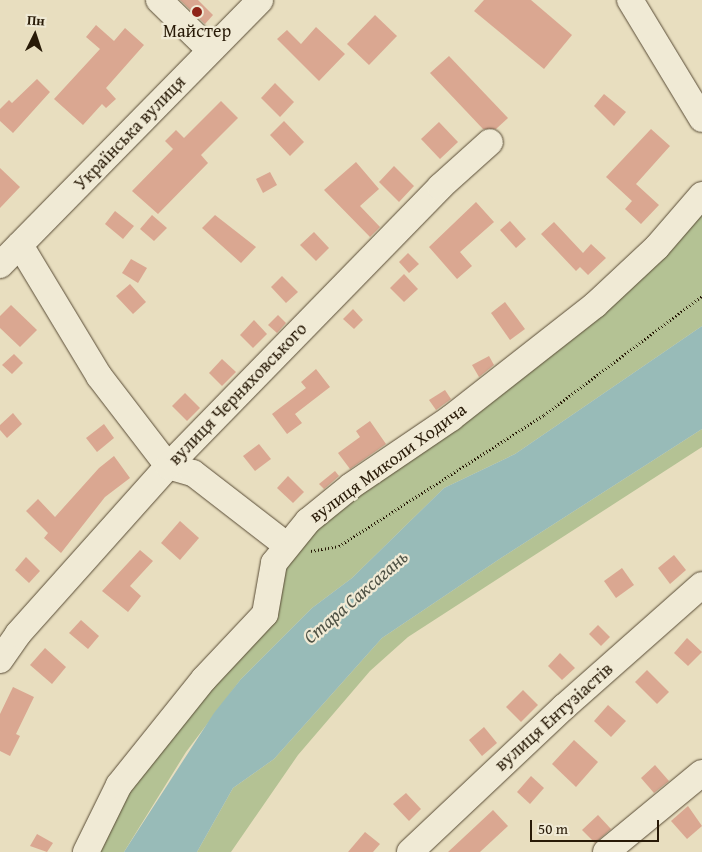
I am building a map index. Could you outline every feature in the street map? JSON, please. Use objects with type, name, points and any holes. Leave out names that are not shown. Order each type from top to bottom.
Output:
[{"type":"street","points":[[159,0],[210,50]]},
{"type":"street","name":"Українська вулиця","points":[[0,265],[260,0]]},
{"type":"street","points":[[630,0],[702,119]]},
{"type":"street","name":"вулиця Черняховського","points":[[0,660],[18,634],[168,466],[440,187],[490,142]]},
{"type":"street","name":"вулиця Миколи Ходича","points":[[86,852],[119,785],[204,679],[265,614],[274,563],[286,545],[308,521],[351,486],[452,418],[595,305],[657,247],[702,195]]},
{"type":"street","points":[[20,245],[99,376],[168,466],[193,473],[286,545]]},
{"type":"street","name":"вулиця Ентузіастів","points":[[410,852],[534,734],[702,584]]},
{"type":"street","points":[[606,852],[702,773]]},
{"type":"path","points":[[286,545],[304,551],[339,546],[544,415],[702,296]]},
{"type":"green space","points":[[702,195],[702,326],[515,454],[444,488],[352,578],[312,608],[241,679],[186,752],[124,852],[86,852],[236,646],[274,563],[451,418]]},
{"type":"green space","points":[[702,429],[702,447],[408,637],[370,671],[298,755],[231,852],[197,852],[233,788],[274,759],[382,638],[501,558]]},
{"type":"water","name":"Стара Саксагань","points":[[702,326],[702,429],[501,558],[382,638],[274,759],[233,788],[197,852],[124,852],[214,713],[241,679],[312,608],[352,578],[444,488],[515,454]]},
{"type":"building","name":"Майстер","points":[[180,0],[198,0],[213,15],[205,24]]},
{"type":"building","points":[[484,0],[531,0],[572,35],[544,69],[474,11]]},
{"type":"building","points":[[375,15],[397,36],[369,65],[347,44]]},
{"type":"building","points":[[96,25],[114,41],[125,28],[144,45],[106,88],[116,99],[106,108],[102,104],[83,125],[54,99],[100,49],[86,37]]},
{"type":"building","points":[[316,27],[345,54],[319,81],[277,39],[287,30],[301,44]]},
{"type":"building","points":[[449,56],[508,118],[496,129],[483,129],[430,73]]},
{"type":"building","points":[[37,79],[50,92],[13,133],[0,121],[0,109],[9,100],[12,103]]},
{"type":"building","points":[[275,83],[294,102],[280,117],[261,98]]},
{"type":"building","points":[[604,94],[626,112],[614,126],[594,106]]},
{"type":"building","points":[[221,101],[238,118],[201,155],[208,163],[158,214],[132,191],[173,149],[165,141],[176,130],[184,138]]},
{"type":"building","points":[[284,121],[304,142],[290,156],[270,135]]},
{"type":"building","points":[[439,122],[458,142],[440,159],[421,139]]},
{"type":"building","points":[[651,129],[670,146],[636,184],[659,205],[641,224],[625,209],[632,201],[606,177]]},
{"type":"building","points":[[356,162],[379,189],[360,206],[380,227],[370,237],[324,190]]},
{"type":"building","points":[[394,166],[414,186],[399,202],[379,182]]},
{"type":"building","points":[[0,168],[20,187],[0,208]]},
{"type":"building","points":[[270,172],[277,185],[263,193],[256,179]]},
{"type":"building","points":[[476,202],[494,222],[460,252],[472,266],[457,279],[429,247]]},
{"type":"building","points":[[115,211],[134,226],[123,239],[105,224]]},
{"type":"building","points":[[152,215],[167,228],[154,241],[140,229]]},
{"type":"building","points":[[215,215],[256,247],[241,263],[202,228]]},
{"type":"building","points":[[510,221],[526,239],[516,248],[500,230]]},
{"type":"building","points":[[554,222],[583,253],[591,244],[606,258],[588,275],[580,267],[576,271],[541,234]]},
{"type":"building","points":[[314,232],[329,248],[316,261],[300,245]]},
{"type":"building","points":[[408,253],[419,264],[409,273],[399,262]]},
{"type":"building","points":[[131,259],[147,268],[138,283],[122,273]]},
{"type":"building","points":[[404,274],[418,289],[404,302],[390,288]]},
{"type":"building","points":[[282,276],[298,292],[286,303],[271,287]]},
{"type":"building","points":[[130,284],[146,302],[133,314],[116,296]]},
{"type":"building","points":[[505,302],[525,329],[510,340],[491,313]]},
{"type":"building","points":[[11,305],[37,330],[20,347],[0,328],[0,316]]},
{"type":"building","points":[[353,309],[363,320],[354,329],[343,319]]},
{"type":"building","points":[[278,315],[286,323],[277,333],[268,325]]},
{"type":"building","points":[[254,320],[267,334],[253,348],[240,335]]},
{"type":"building","points":[[14,354],[23,363],[12,374],[2,365]]},
{"type":"building","points":[[489,356],[494,365],[479,377],[472,365]]},
{"type":"building","points":[[222,359],[236,372],[222,386],[209,373]]},
{"type":"building","points":[[316,369],[330,387],[295,414],[302,423],[287,434],[272,414],[306,388],[301,382]]},
{"type":"building","points":[[445,390],[451,399],[436,410],[429,400]]},
{"type":"building","points":[[185,393],[200,408],[187,421],[172,406]]},
{"type":"building","points":[[13,413],[22,424],[7,438],[0,430],[0,425]]},
{"type":"building","points":[[370,421],[386,444],[350,469],[338,453],[360,437],[356,431]]},
{"type":"building","points":[[104,424],[114,438],[97,452],[86,438]]},
{"type":"building","points":[[259,444],[271,459],[255,471],[243,456]]},
{"type":"building","points":[[114,456],[130,478],[105,497],[61,553],[44,538],[48,533],[26,511],[38,499],[55,517],[99,468]]},
{"type":"building","points":[[335,471],[339,476],[324,489],[319,484]]},
{"type":"building","points":[[288,476],[304,492],[293,503],[277,488]]},
{"type":"building","points":[[180,521],[199,538],[180,560],[161,543]]},
{"type":"building","points":[[140,550],[153,561],[130,586],[141,596],[128,612],[102,591]]},
{"type":"building","points":[[674,555],[686,570],[670,584],[658,568]]},
{"type":"building","points":[[26,557],[40,571],[29,583],[15,570]]},
{"type":"building","points":[[622,568],[634,585],[616,598],[604,581]]},
{"type":"building","points":[[81,620],[99,636],[88,649],[69,633]]},
{"type":"building","points":[[598,625],[610,637],[601,646],[589,634]]},
{"type":"building","points":[[687,638],[702,652],[688,666],[674,653]]},
{"type":"building","points":[[45,648],[66,667],[52,684],[30,665]]},
{"type":"building","points":[[560,653],[575,668],[562,680],[548,666]]},
{"type":"building","points":[[647,670],[669,692],[657,704],[635,682]]},
{"type":"building","points":[[13,687],[34,697],[16,734],[20,736],[10,756],[0,751],[0,714]]},
{"type":"building","points":[[523,690],[538,705],[521,722],[506,707]]},
{"type":"building","points":[[608,705],[626,721],[611,737],[594,721]]},
{"type":"building","points":[[484,727],[497,743],[482,756],[469,740]]},
{"type":"building","points":[[574,740],[598,762],[576,787],[552,764]]},
{"type":"building","points":[[655,765],[669,781],[654,793],[641,778]]},
{"type":"building","points":[[531,776],[544,788],[530,804],[517,792]]},
{"type":"building","points":[[406,793],[421,809],[409,821],[393,804]]},
{"type":"building","points":[[688,806],[702,826],[687,839],[671,821]]},
{"type":"building","points":[[493,810],[508,826],[480,852],[448,852]]},
{"type":"building","points":[[598,815],[611,829],[595,843],[582,830]]},
{"type":"building","points":[[365,832],[380,844],[373,852],[348,852]]},
{"type":"building","points":[[37,834],[53,843],[47,852],[30,846]]},
{"type":"place","name":"Майстер","points":[[197,12]]}]
